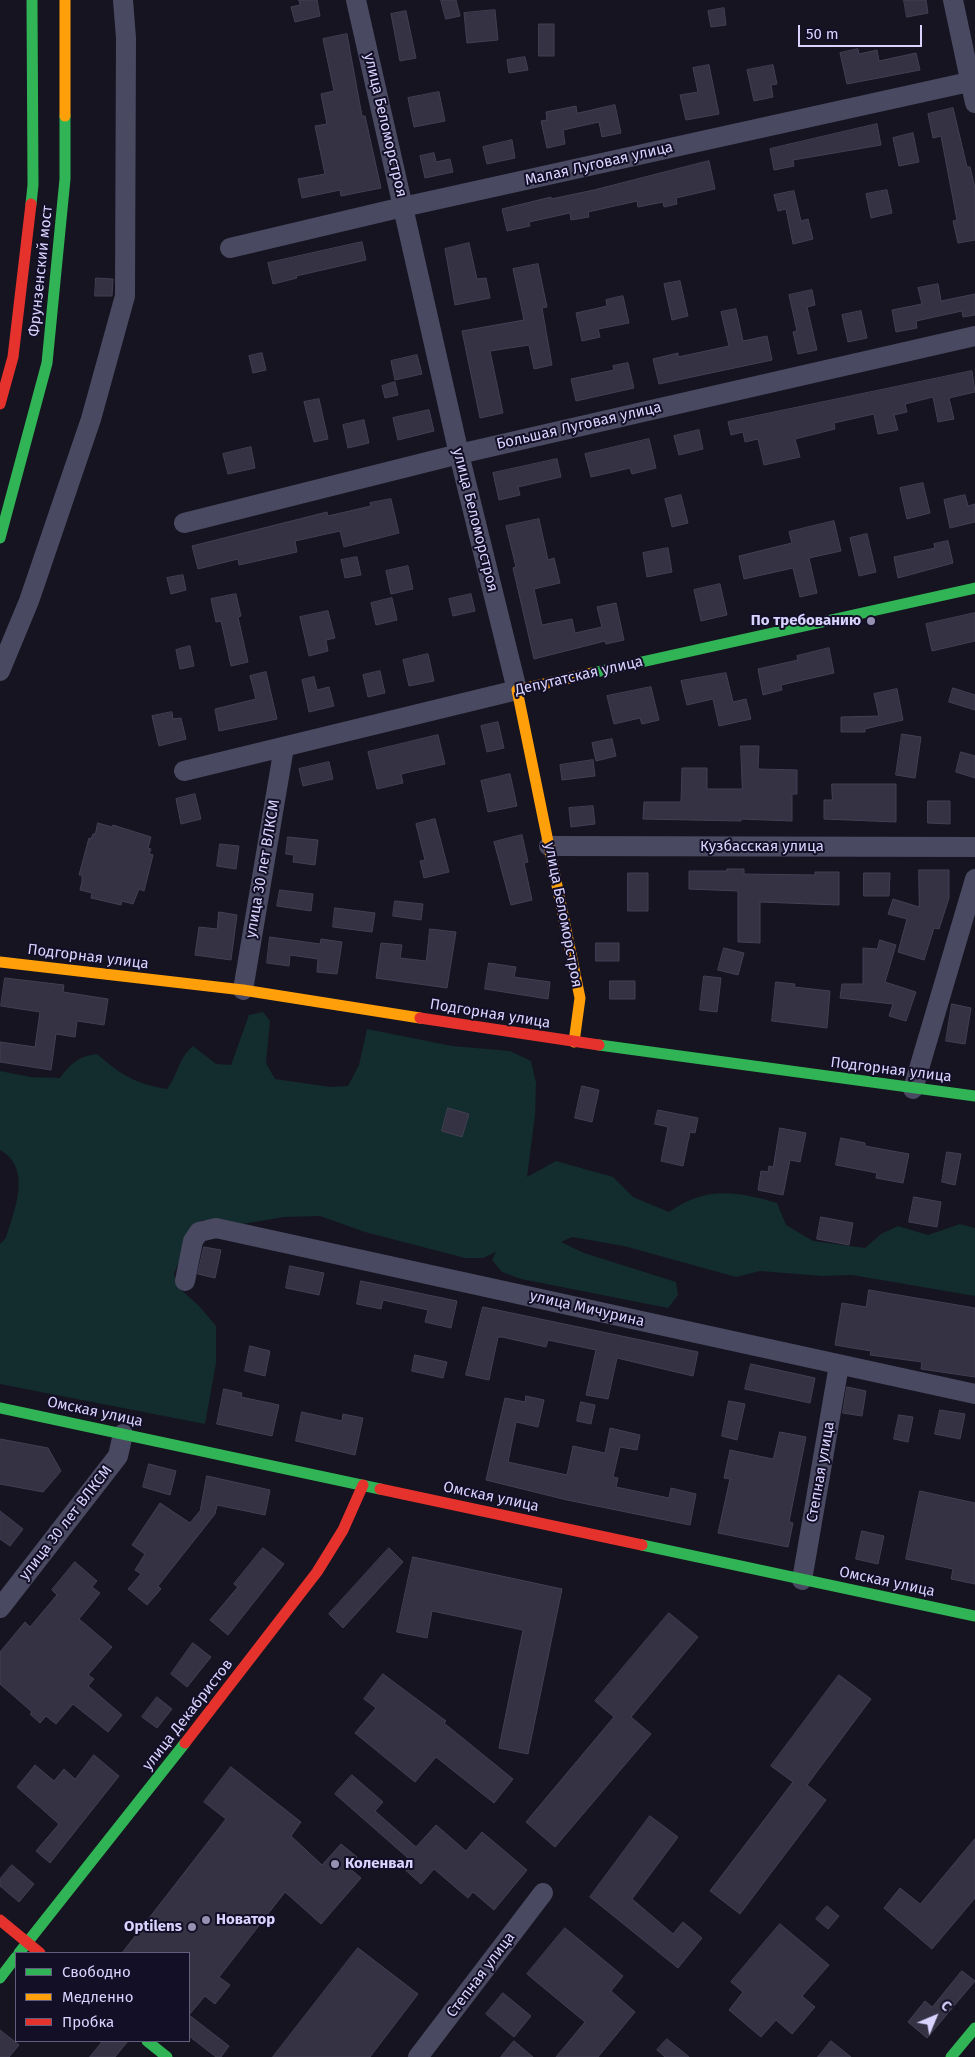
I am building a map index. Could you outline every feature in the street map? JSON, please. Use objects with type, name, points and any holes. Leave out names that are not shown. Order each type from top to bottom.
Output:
[{"type":"street","name":"Фрунзенский мост","points":[[0,404],[13,357],[33,185],[32,0]]},
{"type":"street","name":"Фрунзенский мост","points":[[0,538],[47,363],[65,179],[65,0]]},
{"type":"street","points":[[0,671],[29,601],[91,420],[125,296],[126,38],[123,0]]},
{"type":"street","name":"улица Беломорстроя","points":[[356,0],[459,454],[517,690],[580,998],[574,1042]]},
{"type":"street","points":[[953,0],[975,103]]},
{"type":"street","name":"Малая Луговая улица","points":[[230,248],[403,207],[969,82]]},
{"type":"street","name":"Большая Луговая улица","points":[[184,523],[459,454],[975,336]]},
{"type":"street","name":"Депутатская улица","points":[[184,771],[517,690],[975,588]]},
{"type":"street","name":"улица 30 лет ВЛКСМ","points":[[243,990],[284,747]]},
{"type":"street","name":"Кузбасская улица","points":[[549,846],[975,847]]},
{"type":"street","points":[[913,1089],[975,879]]},
{"type":"street","name":"Подгорная улица","points":[[0,962],[243,990],[574,1042],[975,1096]]},
{"type":"street","name":"улица Мичурина","points":[[185,1281],[193,1241],[199,1232],[216,1228],[975,1394]]},
{"type":"street","name":"Степная улица","points":[[802,1580],[839,1365]]},
{"type":"street","name":"Омская улица","points":[[0,1408],[975,1616]]},
{"type":"street","name":"улица 30 лет ВЛКСМ","points":[[0,1608],[118,1456],[123,1434]]},
{"type":"street","name":"улица Декабристов","points":[[20,1952],[298,1599],[351,1518],[363,1485]]},
{"type":"street","name":"Степная улица","points":[[418,2057],[543,1894]]},
{"type":"street","points":[[0,1920],[39,1952]]},
{"type":"street","points":[[0,1978],[15,1958]]},
{"type":"street","points":[[950,2057],[975,2028]]},
{"type":"street","points":[[148,2042],[167,2057]]},
{"type":"green space","points":[[263,1012],[270,1021],[266,1063],[275,1079],[331,1087],[348,1086],[359,1065],[367,1029],[452,1046],[510,1051],[531,1061],[536,1083],[535,1115],[527,1177],[556,1161],[613,1177],[633,1197],[669,1212],[696,1198],[709,1195],[722,1193],[748,1196],[777,1203],[786,1225],[813,1241],[865,1248],[881,1234],[898,1226],[928,1235],[960,1224],[975,1228],[975,1296],[852,1275],[822,1276],[760,1271],[736,1277],[624,1246],[572,1237],[561,1242],[584,1253],[676,1282],[678,1295],[668,1308],[521,1279],[502,1272],[492,1260],[496,1252],[483,1258],[465,1258],[365,1232],[320,1216],[284,1217],[242,1224],[202,1220],[189,1236],[174,1274],[177,1286],[199,1306],[216,1326],[216,1363],[205,1424],[0,1384],[0,1244],[6,1238],[13,1216],[19,1179],[16,1168],[10,1158],[0,1150],[0,1071],[31,1077],[60,1078],[76,1061],[85,1056],[97,1054],[129,1078],[167,1089],[188,1050],[193,1046],[216,1064],[231,1065],[249,1015]]},
{"type":"building","points":[[299,0],[317,0],[320,16],[295,22],[291,7],[300,5]]},
{"type":"building","points":[[441,0],[456,0],[460,16],[446,19]]},
{"type":"building","points":[[904,0],[926,0],[928,13],[907,17]]},
{"type":"building","points":[[724,8],[726,25],[711,27],[708,11]]},
{"type":"building","points":[[495,10],[498,40],[467,43],[464,13]]},
{"type":"building","points":[[406,11],[416,58],[400,61],[391,14]]},
{"type":"building","points":[[539,24],[554,24],[554,56],[539,56]]},
{"type":"building","points":[[347,34],[362,116],[365,116],[381,188],[341,196],[340,190],[302,198],[298,179],[325,174],[315,126],[327,124],[321,94],[334,91],[323,39]]},
{"type":"building","points":[[858,49],[859,54],[877,50],[879,61],[916,53],[920,70],[847,84],[840,53]]},
{"type":"building","points":[[525,57],[528,70],[509,73],[507,60]]},
{"type":"building","points":[[709,65],[719,114],[686,120],[680,95],[698,92],[693,68]]},
{"type":"building","points":[[773,65],[777,84],[771,85],[773,97],[754,101],[747,70]]},
{"type":"building","points":[[439,92],[445,121],[414,127],[408,98]]},
{"type":"building","points":[[615,105],[621,133],[602,137],[599,122],[563,130],[565,144],[547,148],[541,121],[547,120],[546,112],[576,106],[577,113]]},
{"type":"building","points":[[953,108],[967,167],[970,167],[975,188],[975,240],[958,243],[953,221],[957,220],[941,136],[933,138],[928,114]]},
{"type":"building","points":[[877,124],[881,145],[793,160],[794,166],[774,170],[770,149]]},
{"type":"building","points":[[913,133],[919,162],[899,166],[893,138]]},
{"type":"building","points":[[512,140],[515,158],[487,164],[483,147]]},
{"type":"building","points":[[434,153],[436,162],[450,159],[453,172],[425,178],[420,156]]},
{"type":"building","points":[[709,161],[715,189],[676,198],[677,204],[664,207],[663,202],[638,207],[637,201],[588,212],[589,217],[571,220],[570,213],[529,222],[530,226],[507,231],[502,209],[551,197],[551,199],[594,190]]},
{"type":"building","points":[[887,190],[892,213],[871,218],[866,194]]},
{"type":"building","points":[[794,191],[801,221],[808,219],[813,239],[793,244],[786,209],[778,211],[774,195]]},
{"type":"building","points":[[362,242],[366,260],[296,276],[297,278],[273,284],[268,263]]},
{"type":"building","points":[[469,243],[477,279],[486,278],[490,298],[455,305],[445,249]]},
{"type":"building","points":[[538,264],[547,307],[542,308],[552,365],[534,369],[529,345],[490,351],[503,413],[480,418],[462,331],[524,320],[513,269]]},
{"type":"building","points":[[96,278],[113,279],[112,296],[95,296]]},
{"type":"building","points":[[680,281],[688,316],[672,320],[664,284]]},
{"type":"building","points":[[938,284],[941,301],[975,294],[975,315],[963,317],[962,311],[916,321],[917,328],[896,332],[892,310],[922,304],[918,288]]},
{"type":"building","points":[[812,290],[815,305],[807,307],[817,350],[798,354],[793,332],[797,331],[789,295]]},
{"type":"building","points":[[623,296],[629,323],[598,329],[600,337],[582,341],[576,313],[607,306],[606,300]]},
{"type":"building","points":[[736,309],[743,341],[767,336],[772,360],[659,384],[653,359],[678,353],[678,357],[729,346],[721,312]]},
{"type":"building","points":[[861,311],[867,338],[848,342],[842,315]]},
{"type":"building","points":[[262,353],[266,370],[253,373],[249,356]]},
{"type":"building","points":[[417,355],[422,374],[395,380],[391,361]]},
{"type":"building","points":[[628,363],[634,388],[576,401],[571,379],[614,370],[613,366]]},
{"type":"building","points":[[972,371],[975,392],[949,398],[954,419],[938,422],[933,397],[905,404],[907,412],[894,415],[898,430],[878,434],[874,414],[834,423],[835,429],[795,439],[800,457],[764,465],[758,439],[745,442],[743,432],[731,435],[728,422]]},
{"type":"building","points":[[395,382],[398,395],[385,398],[382,386]]},
{"type":"building","points":[[319,399],[328,439],[314,442],[304,402]]},
{"type":"building","points":[[429,410],[434,431],[398,440],[393,418]]},
{"type":"building","points":[[364,420],[369,443],[348,448],[343,425]]},
{"type":"building","points":[[699,430],[703,449],[679,455],[674,436]]},
{"type":"building","points":[[649,439],[656,468],[632,474],[630,468],[591,477],[585,454]]},
{"type":"building","points":[[251,447],[255,468],[228,474],[223,454]]},
{"type":"building","points":[[557,459],[561,477],[518,487],[520,495],[499,500],[493,473]]},
{"type":"building","points":[[923,483],[930,513],[907,519],[900,488]]},
{"type":"building","points":[[681,495],[688,523],[672,527],[665,499]]},
{"type":"building","points":[[965,495],[968,506],[975,504],[975,522],[950,528],[944,500]]},
{"type":"building","points":[[391,499],[399,533],[344,547],[340,531],[295,541],[297,552],[239,565],[238,559],[198,569],[192,546],[327,512],[328,516],[371,506],[370,503]]},
{"type":"building","points":[[539,519],[548,560],[554,558],[560,583],[534,589],[542,625],[572,619],[575,633],[602,627],[597,607],[616,603],[624,640],[606,644],[605,641],[534,659],[513,568],[516,567],[506,526]]},
{"type":"building","points":[[834,521],[841,551],[809,558],[817,593],[800,597],[793,568],[744,579],[739,556],[792,543],[789,532]]},
{"type":"building","points":[[867,534],[876,572],[859,576],[850,538]]},
{"type":"building","points":[[948,541],[953,563],[898,578],[894,557],[935,548],[934,544]]},
{"type":"building","points":[[668,548],[672,572],[647,577],[643,553]]},
{"type":"building","points":[[357,557],[361,575],[345,578],[341,560]]},
{"type":"building","points":[[408,566],[413,589],[391,594],[386,571]]},
{"type":"building","points":[[183,575],[186,590],[171,594],[167,578]]},
{"type":"building","points":[[720,584],[727,615],[701,621],[694,590]]},
{"type":"building","points":[[236,594],[241,616],[238,617],[248,662],[231,666],[221,621],[216,622],[211,599]]},
{"type":"building","points":[[471,594],[475,611],[453,616],[449,599]]},
{"type":"building","points":[[392,598],[397,620],[376,625],[371,603]]},
{"type":"building","points":[[328,611],[335,638],[326,640],[328,651],[309,656],[300,617]]},
{"type":"building","points":[[975,613],[975,641],[932,651],[926,624]]},
{"type":"building","points":[[190,646],[194,666],[180,669],[176,650]]},
{"type":"building","points":[[829,648],[834,673],[781,685],[782,690],[763,695],[758,669],[798,660],[797,656]]},
{"type":"building","points":[[428,654],[434,681],[409,686],[403,660]]},
{"type":"building","points":[[380,671],[385,693],[368,697],[363,675]]},
{"type":"building","points":[[266,672],[277,719],[219,731],[215,709],[256,699],[250,676]]},
{"type":"building","points":[[726,673],[733,702],[746,699],[751,719],[719,726],[713,699],[687,705],[681,681]]},
{"type":"building","points":[[314,677],[317,690],[329,687],[334,706],[309,712],[302,680]]},
{"type":"building","points":[[651,687],[659,720],[642,724],[640,718],[614,724],[607,696]]},
{"type":"building","points":[[953,688],[975,695],[975,710],[949,702]]},
{"type":"building","points":[[897,689],[903,720],[865,729],[865,732],[841,732],[841,717],[879,716],[874,694]]},
{"type":"building","points":[[172,712],[173,719],[181,718],[186,739],[159,746],[152,716]]},
{"type":"building","points":[[498,722],[504,748],[487,752],[481,726]]},
{"type":"building","points":[[902,734],[921,737],[915,778],[896,775]]},
{"type":"building","points":[[438,735],[445,764],[401,774],[403,783],[377,789],[368,752]]},
{"type":"building","points":[[612,739],[616,756],[596,761],[592,743]]},
{"type":"building","points":[[741,746],[759,746],[758,769],[797,770],[797,794],[792,794],[792,821],[643,819],[644,802],[681,802],[682,768],[707,768],[707,789],[742,789]]},
{"type":"building","points":[[961,752],[975,756],[975,778],[956,772]]},
{"type":"building","points":[[593,760],[595,776],[562,780],[560,765]]},
{"type":"building","points":[[329,762],[333,779],[303,786],[299,769]]},
{"type":"building","points":[[510,774],[517,806],[488,812],[481,781]]},
{"type":"building","points":[[832,784],[896,784],[896,822],[824,819],[824,800],[832,800]]},
{"type":"building","points":[[195,794],[201,819],[181,824],[176,799]]},
{"type":"building","points":[[928,801],[950,801],[950,824],[928,823]]},
{"type":"building","points":[[593,806],[595,824],[571,827],[569,808]]},
{"type":"building","points":[[435,819],[449,872],[424,878],[420,861],[425,860],[416,824]]},
{"type":"building","points":[[98,823],[112,827],[113,825],[151,837],[148,848],[151,849],[149,854],[153,855],[144,891],[139,889],[133,904],[122,901],[121,905],[91,898],[92,893],[80,890],[82,875],[79,875],[89,838],[91,839],[93,834],[95,834]]},
{"type":"building","points":[[522,835],[528,862],[524,863],[532,900],[511,905],[494,842]]},
{"type":"building","points":[[288,837],[318,840],[315,865],[293,862],[294,855],[286,854]]},
{"type":"building","points":[[220,844],[239,846],[236,869],[217,866]]},
{"type":"building","points":[[727,869],[744,869],[744,874],[815,875],[815,872],[839,872],[839,905],[760,902],[760,943],[738,942],[738,891],[689,889],[689,871],[727,871]]},
{"type":"building","points":[[919,870],[949,870],[949,898],[939,929],[934,928],[924,960],[898,952],[907,919],[888,914],[893,899],[919,907]]},
{"type":"building","points":[[628,873],[648,873],[648,911],[628,911]]},
{"type":"building","points":[[864,873],[890,873],[889,896],[864,896]]},
{"type":"building","points":[[280,890],[313,894],[311,911],[277,906]]},
{"type":"building","points":[[395,901],[423,904],[421,920],[393,916]]},
{"type":"building","points":[[335,908],[375,913],[372,932],[333,927]]},
{"type":"building","points":[[219,912],[237,915],[231,960],[195,955],[199,927],[217,929]]},
{"type":"building","points":[[430,929],[456,932],[447,988],[376,978],[381,943],[402,945],[400,958],[426,961]]},
{"type":"building","points":[[270,937],[320,944],[321,939],[342,942],[337,974],[317,972],[318,959],[290,955],[289,966],[267,963]]},
{"type":"building","points":[[880,940],[896,945],[885,982],[916,992],[906,1021],[889,1016],[893,1004],[840,998],[842,984],[863,984],[863,948],[877,949]]},
{"type":"building","points":[[596,943],[619,943],[619,961],[596,961]]},
{"type":"building","points":[[724,948],[744,953],[738,975],[718,970]]},
{"type":"building","points":[[489,963],[516,967],[514,977],[550,982],[548,999],[485,989]]},
{"type":"building","points":[[704,976],[721,978],[717,1012],[700,1010]]},
{"type":"building","points":[[5,978],[64,985],[63,992],[108,999],[104,1025],[77,1021],[75,1037],[56,1034],[51,1070],[0,1062],[0,1042],[35,1047],[40,1012],[1,1006]]},
{"type":"building","points":[[610,981],[635,981],[635,999],[610,999]]},
{"type":"building","points":[[776,982],[795,984],[794,987],[830,991],[827,1028],[772,1021]]},
{"type":"building","points":[[952,1004],[971,1008],[965,1044],[946,1041]]},
{"type":"building","points":[[582,1086],[599,1090],[592,1122],[575,1118]]},
{"type":"building","points":[[448,1108],[469,1114],[462,1137],[442,1131]]},
{"type":"building","points":[[658,1110],[698,1118],[695,1133],[690,1132],[683,1166],[661,1161],[668,1127],[655,1124]]},
{"type":"building","points":[[780,1128],[806,1133],[800,1162],[790,1160],[783,1195],[758,1190],[761,1171],[768,1172],[769,1166],[773,1167]]},
{"type":"building","points":[[841,1138],[865,1143],[865,1146],[909,1154],[903,1183],[876,1178],[877,1173],[836,1165]]},
{"type":"building","points":[[947,1152],[961,1154],[955,1185],[942,1182]]},
{"type":"building","points":[[914,1197],[941,1202],[937,1227],[909,1222]]},
{"type":"building","points":[[821,1217],[853,1223],[849,1245],[817,1239]]},
{"type":"building","points":[[204,1247],[221,1250],[215,1278],[198,1274]]},
{"type":"building","points":[[290,1266],[324,1273],[319,1295],[286,1288]]},
{"type":"building","points":[[361,1281],[457,1301],[451,1328],[425,1322],[428,1310],[383,1300],[381,1309],[357,1304]]},
{"type":"building","points":[[869,1290],[975,1308],[975,1377],[921,1369],[922,1362],[870,1355],[871,1351],[835,1345],[842,1303],[866,1307]]},
{"type":"building","points":[[483,1307],[698,1352],[693,1376],[617,1358],[608,1399],[586,1395],[596,1350],[548,1340],[546,1347],[502,1337],[498,1337],[489,1380],[466,1375]]},
{"type":"building","points":[[250,1346],[270,1351],[265,1376],[245,1371]]},
{"type":"building","points":[[415,1355],[447,1362],[443,1378],[412,1371]]},
{"type":"building","points":[[751,1364],[815,1378],[810,1403],[745,1389]]},
{"type":"building","points":[[847,1387],[866,1391],[862,1416],[843,1413]]},
{"type":"building","points":[[224,1389],[242,1393],[241,1397],[279,1405],[272,1436],[217,1424]]},
{"type":"building","points":[[526,1396],[544,1400],[538,1427],[516,1422],[508,1462],[567,1475],[573,1446],[605,1453],[610,1428],[640,1435],[637,1450],[620,1447],[613,1477],[618,1478],[616,1487],[669,1498],[671,1488],[696,1494],[690,1525],[567,1500],[486,1480],[505,1398],[525,1402]]},
{"type":"building","points":[[729,1401],[745,1404],[737,1440],[722,1436]]},
{"type":"building","points":[[581,1402],[595,1405],[591,1424],[577,1421]]},
{"type":"building","points":[[940,1410],[965,1414],[960,1439],[935,1434]]},
{"type":"building","points":[[302,1412],[342,1421],[343,1414],[363,1418],[355,1455],[296,1441]]},
{"type":"building","points":[[899,1415],[913,1417],[908,1442],[894,1439]]},
{"type":"building","points":[[780,1432],[806,1437],[789,1522],[793,1523],[788,1547],[718,1533],[730,1479],[724,1478],[730,1450],[773,1459]]},
{"type":"building","points":[[0,1439],[48,1448],[61,1471],[43,1492],[0,1484]]},
{"type":"building","points":[[149,1464],[176,1471],[170,1495],[143,1487]]},
{"type":"building","points":[[207,1476],[270,1490],[265,1515],[217,1505],[215,1514],[158,1586],[161,1589],[147,1605],[128,1589],[141,1574],[135,1570],[145,1554],[132,1545],[160,1503],[190,1523],[200,1511]]},
{"type":"building","points":[[920,1491],[975,1503],[975,1584],[951,1579],[953,1569],[906,1559]]},
{"type":"building","points":[[0,1511],[23,1529],[10,1546],[0,1539]]},
{"type":"building","points":[[862,1531],[884,1536],[878,1564],[856,1559]]},
{"type":"building","points":[[263,1548],[284,1564],[228,1635],[210,1620],[238,1587],[234,1584]]},
{"type":"building","points":[[389,1548],[403,1562],[343,1628],[329,1614]]},
{"type":"building","points":[[413,1557],[562,1589],[528,1754],[499,1748],[523,1630],[432,1611],[427,1638],[397,1632]]},
{"type":"building","points":[[75,1562],[97,1581],[92,1587],[100,1593],[79,1619],[112,1647],[88,1675],[94,1679],[88,1686],[122,1715],[108,1732],[73,1704],[56,1724],[46,1716],[40,1723],[30,1714],[32,1712],[0,1684],[0,1652],[25,1622],[30,1627],[57,1595],[52,1590]]},
{"type":"building","points":[[669,1613],[698,1637],[631,1717],[651,1734],[555,1847],[526,1822],[614,1717],[595,1701]]},
{"type":"building","points":[[193,1643],[211,1657],[187,1687],[171,1674]]},
{"type":"building","points":[[383,1674],[446,1721],[444,1723],[513,1779],[494,1803],[436,1757],[415,1782],[355,1733],[376,1708],[364,1699]]},
{"type":"building","points":[[839,1675],[871,1699],[807,1785],[826,1800],[740,1914],[710,1891],[793,1782],[771,1766]]},
{"type":"building","points":[[157,1697],[172,1709],[157,1728],[142,1717]]},
{"type":"building","points":[[94,1755],[119,1776],[50,1863],[36,1851],[59,1824],[17,1787],[35,1765],[54,1781],[64,1769],[75,1779]]},
{"type":"building","points":[[231,1767],[301,1822],[291,1836],[322,1865],[341,1844],[357,1857],[348,1867],[361,1878],[321,1924],[285,1892],[219,1977],[230,1985],[215,2004],[205,1996],[190,2014],[190,1952],[123,1952],[226,1819],[204,1802]]},
{"type":"building","points":[[352,1775],[383,1802],[375,1811],[416,1847],[436,1825],[466,1851],[482,1832],[527,1870],[494,1910],[473,1892],[468,1898],[434,1869],[421,1884],[401,1866],[408,1858],[335,1794]]},
{"type":"building","points":[[650,1816],[678,1837],[632,1899],[673,1934],[683,1922],[702,1938],[678,1968],[590,1897]]},
{"type":"building","points":[[975,1839],[975,1898],[932,1949],[884,1908],[900,1888],[920,1904]]},
{"type":"building","points":[[12,1865],[34,1884],[19,1902],[0,1886],[0,1879]]},
{"type":"building","points":[[827,1906],[839,1916],[828,1929],[816,1919]]},
{"type":"building","points":[[780,1924],[829,1965],[802,1996],[815,2007],[792,2034],[776,2020],[761,2037],[729,2010],[743,1992],[731,1982]]},
{"type":"building","points":[[565,1928],[623,1976],[611,1991],[635,2012],[598,2057],[556,2057],[585,2022],[527,1974]]},
{"type":"building","points":[[358,1948],[418,1994],[370,2057],[273,2057]]},
{"type":"building","points":[[962,1971],[975,1981],[927,2038],[908,2022],[925,2001],[932,2007]]},
{"type":"building","points":[[503,1993],[531,2016],[514,2037],[486,2014]]},
{"type":"building","points":[[190,2016],[229,2046],[221,2057],[216,2057],[190,2037]]},
{"type":"building","points":[[0,2030],[19,2045],[9,2057],[0,2057]]},
{"type":"building","points":[[667,2039],[689,2057],[665,2057],[657,2050]]},
{"type":"building","points":[[514,2041],[533,2057],[501,2057]]},
{"type":"building","points":[[831,2041],[851,2057],[818,2057]]},
{"type":"building","points":[[102,2042],[127,2042],[115,2057],[90,2057]]},
{"type":"traffic: fast","points":[[31,204],[33,185],[32,0]]},
{"type":"traffic: fast","points":[[0,538],[47,363],[65,179],[65,116]]},
{"type":"traffic: fast","points":[[592,673],[975,588]]},
{"type":"traffic: fast","points":[[599,1045],[975,1096]]},
{"type":"traffic: fast","points":[[0,1408],[380,1489]]},
{"type":"traffic: fast","points":[[642,1545],[975,1616]]},
{"type":"traffic: fast","points":[[20,1952],[185,1743]]},
{"type":"traffic: fast","points":[[0,1978],[15,1958]]},
{"type":"traffic: fast","points":[[951,2057],[975,2028]]},
{"type":"traffic: fast","points":[[148,2042],[167,2057]]},
{"type":"traffic: slow","points":[[65,0],[65,116]]},
{"type":"traffic: slow","points":[[574,1042],[580,998],[517,690],[592,673]]},
{"type":"traffic: slow","points":[[0,962],[243,990],[420,1018]]},
{"type":"traffic: jam","points":[[0,404],[13,357],[31,204]]},
{"type":"traffic: jam","points":[[420,1018],[599,1045]]},
{"type":"traffic: jam","points":[[185,1743],[317,1572],[343,1530],[363,1485]]},
{"type":"traffic: jam","points":[[380,1489],[642,1545]]},
{"type":"traffic: jam","points":[[0,1920],[39,1952]]},
{"type":"place","name":"По требованию","points":[[871,621]]},
{"type":"place","name":"Коленвал","points":[[335,1864]]},
{"type":"place","name":"Новатор","points":[[206,1920]]},
{"type":"place","name":"Optilens","points":[[192,1927]]}]
